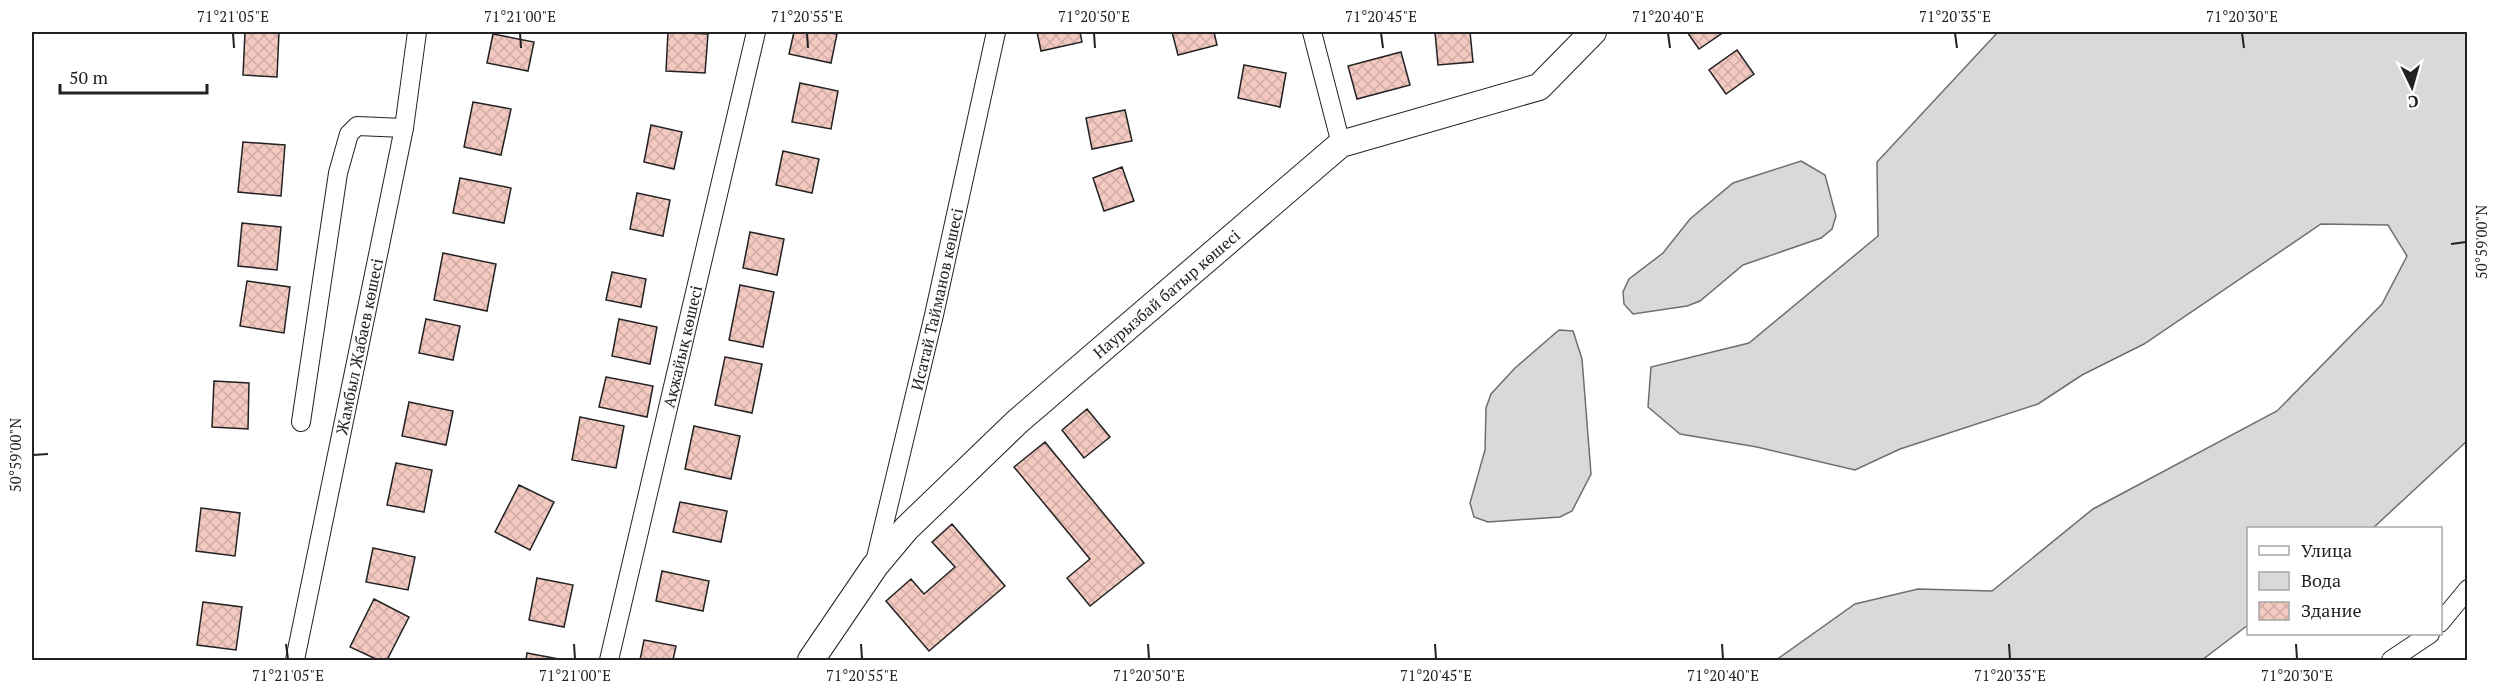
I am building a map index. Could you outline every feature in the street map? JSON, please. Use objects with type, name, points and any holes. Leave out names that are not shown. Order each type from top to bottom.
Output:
[{"type":"street","name":"Жамбыл Жабаев көшесі","points":[[295,660],[404,128],[417,32]]},
{"type":"street","name":"Ақжайық көшесі","points":[[609,660],[756,32]]},
{"type":"street","name":"Исатай Тайманов көшесі","points":[[875,566],[934,315],[996,32]]},
{"type":"street","points":[[1312,32],[1341,144]]},
{"type":"street","name":"Наурызбай батыр көшесі","points":[[811,660],[875,566],[906,530],[1017,422],[1341,144],[1539,87],[1593,32]]},
{"type":"street","points":[[301,422],[338,173],[349,134],[357,126],[404,128]]},
{"type":"street","points":[[2442,621],[2468,590]]},
{"type":"street","points":[[2391,660],[2427,635]]},
{"type":"water","points":[[1998,32],[2467,32],[2467,441],[2374,527],[2247,527],[2247,626],[2202,660],[1776,660],[1855,604],[1918,589],[1992,591],[2093,509],[2277,411],[2382,304],[2407,256],[2388,225],[2321,224],[2144,344],[2082,375],[2038,404],[1900,449],[1855,470],[1757,447],[1680,434],[1648,407],[1651,367],[1749,343],[1878,236],[1877,162]]},
{"type":"water","points":[[1801,161],[1825,175],[1836,216],[1832,229],[1821,238],[1743,265],[1700,301],[1687,306],[1633,314],[1624,304],[1623,292],[1629,279],[1663,253],[1690,219],[1733,183]]},
{"type":"water","points":[[1559,330],[1573,331],[1582,359],[1591,474],[1572,511],[1560,517],[1488,522],[1474,517],[1470,503],[1485,450],[1486,408],[1491,394],[1515,368]]},
{"type":"building","points":[[245,32],[279,32],[277,77],[243,75]]},
{"type":"building","points":[[668,32],[708,34],[705,73],[666,71]]},
{"type":"building","points":[[794,32],[837,34],[831,63],[789,54]]},
{"type":"building","points":[[1037,32],[1080,32],[1082,42],[1041,51]]},
{"type":"building","points":[[1172,32],[1214,32],[1217,45],[1178,55]]},
{"type":"building","points":[[1435,32],[1470,32],[1473,62],[1438,65]]},
{"type":"building","points":[[1687,32],[1724,32],[1699,49]]},
{"type":"building","points":[[493,34],[534,42],[528,71],[487,63]]},
{"type":"building","points":[[1737,50],[1754,74],[1726,94],[1709,70]]},
{"type":"building","points":[[1401,52],[1410,85],[1357,99],[1348,66]]},
{"type":"building","points":[[1244,65],[1286,73],[1280,107],[1238,98]]},
{"type":"building","points":[[800,83],[838,91],[831,129],[792,122]]},
{"type":"building","points":[[473,102],[511,109],[501,155],[464,147]]},
{"type":"building","points":[[1125,110],[1132,141],[1092,149],[1086,118]]},
{"type":"building","points":[[651,125],[682,132],[674,169],[644,162]]},
{"type":"building","points":[[243,142],[285,145],[281,196],[238,192]]},
{"type":"building","points":[[783,151],[819,159],[812,193],[776,185]]},
{"type":"building","points":[[1122,167],[1134,201],[1104,211],[1093,178]]},
{"type":"building","points":[[460,178],[511,188],[504,223],[453,213]]},
{"type":"building","points":[[637,193],[670,200],[663,236],[630,229]]},
{"type":"building","points":[[242,223],[281,227],[277,270],[238,266]]},
{"type":"building","points":[[750,232],[784,239],[777,275],[743,268]]},
{"type":"building","points":[[443,253],[496,264],[487,311],[434,300]]},
{"type":"building","points":[[612,272],[646,279],[641,307],[606,300]]},
{"type":"building","points":[[247,281],[290,287],[284,333],[240,326]]},
{"type":"building","points":[[740,285],[774,292],[763,347],[729,340]]},
{"type":"building","points":[[426,319],[460,326],[453,360],[419,353]]},
{"type":"building","points":[[619,319],[657,327],[650,364],[612,356]]},
{"type":"building","points":[[725,357],[762,364],[752,413],[715,405]]},
{"type":"building","points":[[606,377],[653,386],[647,417],[599,407]]},
{"type":"building","points":[[214,381],[249,383],[248,429],[212,427]]},
{"type":"building","points":[[409,402],[453,411],[446,445],[402,436]]},
{"type":"building","points":[[1087,409],[1110,437],[1084,458],[1062,430]]},
{"type":"building","points":[[580,417],[624,426],[616,468],[572,460]]},
{"type":"building","points":[[694,426],[740,436],[731,479],[685,469]]},
{"type":"building","points":[[1045,442],[1144,563],[1090,606],[1067,578],[1090,559],[1014,467]]},
{"type":"building","points":[[396,463],[432,470],[424,512],[387,505]]},
{"type":"building","points":[[519,485],[554,502],[530,550],[495,532]]},
{"type":"building","points":[[680,502],[727,511],[721,542],[673,532]]},
{"type":"building","points":[[201,508],[240,513],[235,556],[196,551]]},
{"type":"building","points":[[952,524],[1005,586],[929,651],[886,601],[911,579],[924,594],[955,567],[932,542]]},
{"type":"building","points":[[373,548],[415,557],[408,590],[366,582]]},
{"type":"building","points":[[662,571],[709,581],[703,611],[656,601]]},
{"type":"building","points":[[537,578],[573,585],[564,627],[529,620]]},
{"type":"building","points":[[374,599],[409,617],[387,660],[378,660],[350,647]]},
{"type":"building","points":[[203,602],[242,607],[236,650],[197,645]]},
{"type":"building","points":[[644,640],[676,646],[673,660],[640,660]]},
{"type":"building","points":[[527,653],[564,660],[526,660]]}]
